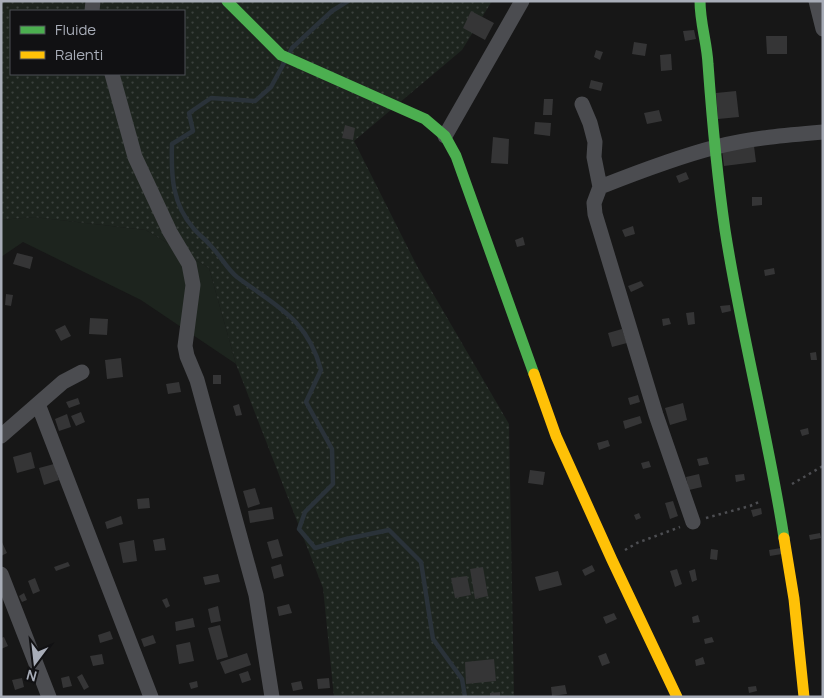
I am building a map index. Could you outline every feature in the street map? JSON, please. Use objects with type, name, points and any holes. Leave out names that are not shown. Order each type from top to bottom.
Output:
[{"type":"street","points":[[228,1],[281,55],[425,120],[445,136],[456,156],[556,436],[677,697]]},
{"type":"street","points":[[445,136],[522,1]]},
{"type":"street","points":[[700,1],[700,18],[707,44],[725,229],[755,389],[777,492],[794,599],[804,697]]},
{"type":"street","points":[[816,1],[823,28]]},
{"type":"street","points":[[112,75],[135,157],[170,232],[189,264],[193,286],[185,346],[197,380],[256,595],[272,697]]},
{"type":"street","points":[[582,104],[595,142],[594,157],[600,187],[594,203],[595,214],[656,415],[693,522]]},
{"type":"street","points":[[600,187],[716,147],[767,137],[823,132]]},
{"type":"street","points":[[1,436],[63,382],[82,372]]},
{"type":"street","points":[[38,404],[151,697]]},
{"type":"street","points":[[1,574],[49,697]]},
{"type":"path","points":[[612,560],[637,542],[693,522],[750,506],[823,466]]},
{"type":"shaded area","points":[[1,1],[492,1],[462,50],[354,141],[417,266],[509,424],[514,697],[334,697],[323,588],[236,364],[209,268],[146,230],[34,217],[1,220]]},
{"type":"shaded area","points":[[34,217],[146,230],[209,268],[236,364],[141,300],[23,242],[1,257],[1,220]]},
{"type":"building","points":[[471,11],[494,23],[485,40],[463,28]]},
{"type":"building","points":[[694,30],[696,39],[685,41],[683,31]]},
{"type":"building","points":[[766,36],[787,36],[787,54],[767,54]]},
{"type":"building","points":[[634,42],[647,44],[645,56],[632,54]]},
{"type":"building","points":[[596,50],[603,52],[600,60],[594,57]]},
{"type":"building","points":[[671,54],[672,70],[661,71],[660,55]]},
{"type":"building","points":[[591,80],[603,83],[601,91],[589,88]]},
{"type":"building","points":[[736,91],[739,117],[718,119],[716,93]]},
{"type":"building","points":[[544,99],[553,99],[552,115],[543,115]]},
{"type":"building","points":[[659,110],[662,121],[647,124],[644,113]]},
{"type":"building","points":[[535,122],[551,123],[550,136],[534,134]]},
{"type":"building","points":[[345,125],[355,128],[353,140],[342,138]]},
{"type":"building","points":[[493,137],[509,139],[508,164],[491,163]]},
{"type":"building","points":[[754,146],[756,162],[724,166],[722,150]]},
{"type":"building","points":[[686,172],[689,179],[679,183],[676,176]]},
{"type":"building","points":[[752,197],[762,197],[762,205],[752,206]]},
{"type":"building","points":[[633,226],[635,234],[625,237],[622,230]]},
{"type":"building","points":[[523,237],[525,245],[517,247],[515,240]]},
{"type":"building","points":[[17,253],[33,257],[30,269],[13,264]]},
{"type":"building","points":[[774,268],[775,274],[765,276],[764,270]]},
{"type":"building","points":[[641,281],[644,286],[631,292],[628,286]]},
{"type":"building","points":[[6,294],[13,295],[11,306],[5,305]]},
{"type":"building","points":[[730,305],[731,311],[722,313],[720,306]]},
{"type":"building","points":[[694,312],[695,324],[688,325],[686,313]]},
{"type":"building","points":[[90,318],[108,319],[107,335],[89,334]]},
{"type":"building","points":[[669,318],[671,324],[663,326],[662,319]]},
{"type":"building","points":[[65,325],[71,336],[61,341],[55,330]]},
{"type":"building","points":[[622,329],[627,343],[612,347],[608,333]]},
{"type":"building","points":[[816,352],[817,360],[811,360],[810,353]]},
{"type":"building","points":[[121,358],[123,377],[107,379],[105,360]]},
{"type":"building","points":[[213,375],[221,375],[221,384],[213,384]]},
{"type":"building","points":[[179,382],[181,392],[168,394],[166,384]]},
{"type":"building","points":[[638,395],[640,402],[630,405],[628,398]]},
{"type":"building","points":[[78,398],[80,404],[69,408],[66,402]]},
{"type":"building","points":[[683,403],[687,420],[670,425],[665,408]]},
{"type":"building","points":[[239,404],[242,415],[236,416],[233,406]]},
{"type":"building","points":[[81,412],[85,422],[76,426],[71,416]]},
{"type":"building","points":[[67,414],[71,427],[59,431],[55,419]]},
{"type":"building","points":[[640,416],[642,423],[625,429],[623,421]]},
{"type":"building","points":[[808,428],[809,434],[802,436],[800,430]]},
{"type":"building","points":[[608,440],[610,446],[599,450],[597,443]]},
{"type":"building","points":[[31,452],[35,468],[17,473],[13,457]]},
{"type":"building","points":[[707,457],[709,464],[699,466],[697,459]]},
{"type":"building","points":[[649,461],[651,467],[643,469],[641,463]]},
{"type":"building","points":[[54,464],[59,480],[44,485],[39,468]]},
{"type":"building","points":[[530,470],[545,472],[543,485],[528,483]]},
{"type":"building","points":[[699,474],[702,487],[689,490],[686,477]]},
{"type":"building","points":[[744,474],[745,480],[736,482],[735,475]]},
{"type":"building","points":[[255,488],[260,504],[248,508],[243,491]]},
{"type":"building","points":[[149,498],[150,508],[138,509],[137,499]]},
{"type":"building","points":[[673,501],[678,516],[670,519],[665,503]]},
{"type":"building","points":[[272,507],[274,519],[250,523],[248,511]]},
{"type":"building","points":[[761,508],[762,514],[753,517],[751,510]]},
{"type":"building","points":[[639,513],[641,518],[636,520],[634,515]]},
{"type":"building","points":[[121,516],[123,524],[107,529],[105,522]]},
{"type":"building","points":[[820,533],[821,538],[810,540],[809,535]]},
{"type":"building","points":[[164,538],[166,550],[155,551],[153,540]]},
{"type":"building","points":[[278,539],[283,556],[272,559],[267,542]]},
{"type":"building","points":[[1,540],[7,553],[1,556]]},
{"type":"building","points":[[134,540],[137,561],[123,563],[119,543]]},
{"type":"building","points":[[781,548],[782,554],[770,556],[769,550]]},
{"type":"building","points":[[711,549],[718,550],[717,560],[710,559]]},
{"type":"building","points":[[68,562],[70,566],[56,571],[54,567]]},
{"type":"building","points":[[281,564],[284,576],[274,579],[271,567]]},
{"type":"building","points":[[592,565],[595,571],[585,576],[582,570]]},
{"type":"building","points":[[483,567],[488,596],[475,599],[470,569]]},
{"type":"building","points":[[677,569],[682,584],[675,587],[670,571]]},
{"type":"building","points":[[695,569],[697,580],[692,582],[689,571]]},
{"type":"building","points":[[558,571],[562,585],[539,591],[535,577]]},
{"type":"building","points":[[218,574],[220,582],[205,585],[203,577]]},
{"type":"building","points":[[467,576],[471,595],[455,598],[451,578]]},
{"type":"building","points":[[35,578],[40,591],[33,594],[28,581]]},
{"type":"building","points":[[24,593],[27,600],[22,602],[19,596]]},
{"type":"building","points":[[167,598],[170,606],[166,608],[162,600]]},
{"type":"building","points":[[289,604],[292,613],[279,616],[277,607]]},
{"type":"building","points":[[218,606],[221,621],[211,623],[208,609]]},
{"type":"building","points":[[614,613],[617,619],[606,624],[603,617]]},
{"type":"building","points":[[698,615],[700,622],[693,623],[692,617]]},
{"type":"building","points":[[193,618],[195,627],[176,631],[175,622]]},
{"type":"building","points":[[220,625],[228,657],[217,660],[208,628]]},
{"type":"building","points":[[110,631],[113,639],[100,643],[98,635]]},
{"type":"building","points":[[153,635],[156,643],[144,647],[141,639]]},
{"type":"building","points":[[4,637],[8,646],[1,649],[1,638]]},
{"type":"building","points":[[712,637],[714,642],[705,644],[704,639]]},
{"type":"building","points":[[190,642],[194,661],[179,664],[176,645]]},
{"type":"building","points":[[247,653],[251,665],[225,674],[220,662]]},
{"type":"building","points":[[606,653],[610,663],[602,666],[598,656]]},
{"type":"building","points":[[102,654],[104,664],[93,666],[90,656]]},
{"type":"building","points":[[703,657],[705,664],[696,666],[695,660]]},
{"type":"building","points":[[494,659],[496,681],[466,684],[465,662]]},
{"type":"building","points":[[248,671],[251,680],[242,683],[239,674]]},
{"type":"building","points":[[82,674],[89,687],[84,690],[77,677]]},
{"type":"building","points":[[69,676],[72,686],[63,688],[61,678]]},
{"type":"building","points":[[22,678],[24,687],[15,690],[12,680]]},
{"type":"building","points":[[329,678],[330,688],[318,689],[317,679]]},
{"type":"building","points":[[197,681],[198,687],[191,689],[189,683]]},
{"type":"building","points":[[301,681],[303,689],[293,691],[291,683]]},
{"type":"building","points":[[565,685],[567,694],[552,696],[551,687]]},
{"type":"building","points":[[756,686],[757,691],[749,693],[748,687]]},
{"type":"building","points":[[500,692],[500,697],[490,697],[490,693]]},
{"type":"waterway","points":[[290,52],[332,11],[348,1]]},
{"type":"waterway","points":[[284,63],[271,87],[255,101],[211,98],[189,113],[193,131],[172,144],[172,167],[177,200],[181,210],[196,231],[214,249],[230,270],[289,315],[308,338],[315,352],[321,370],[306,402],[332,449],[333,484],[305,512],[299,529],[315,548],[389,530],[421,562],[433,639],[462,679],[465,697]]},
{"type":"traffic: fast","points":[[227,1],[281,55],[425,119],[445,136],[456,156],[534,374]]},
{"type":"traffic: fast","points":[[700,1],[715,147],[731,269],[778,499],[784,538]]},
{"type":"traffic: slow","points":[[534,374],[556,436],[677,697]]},
{"type":"traffic: slow","points":[[784,538],[794,599],[804,697]]}]
